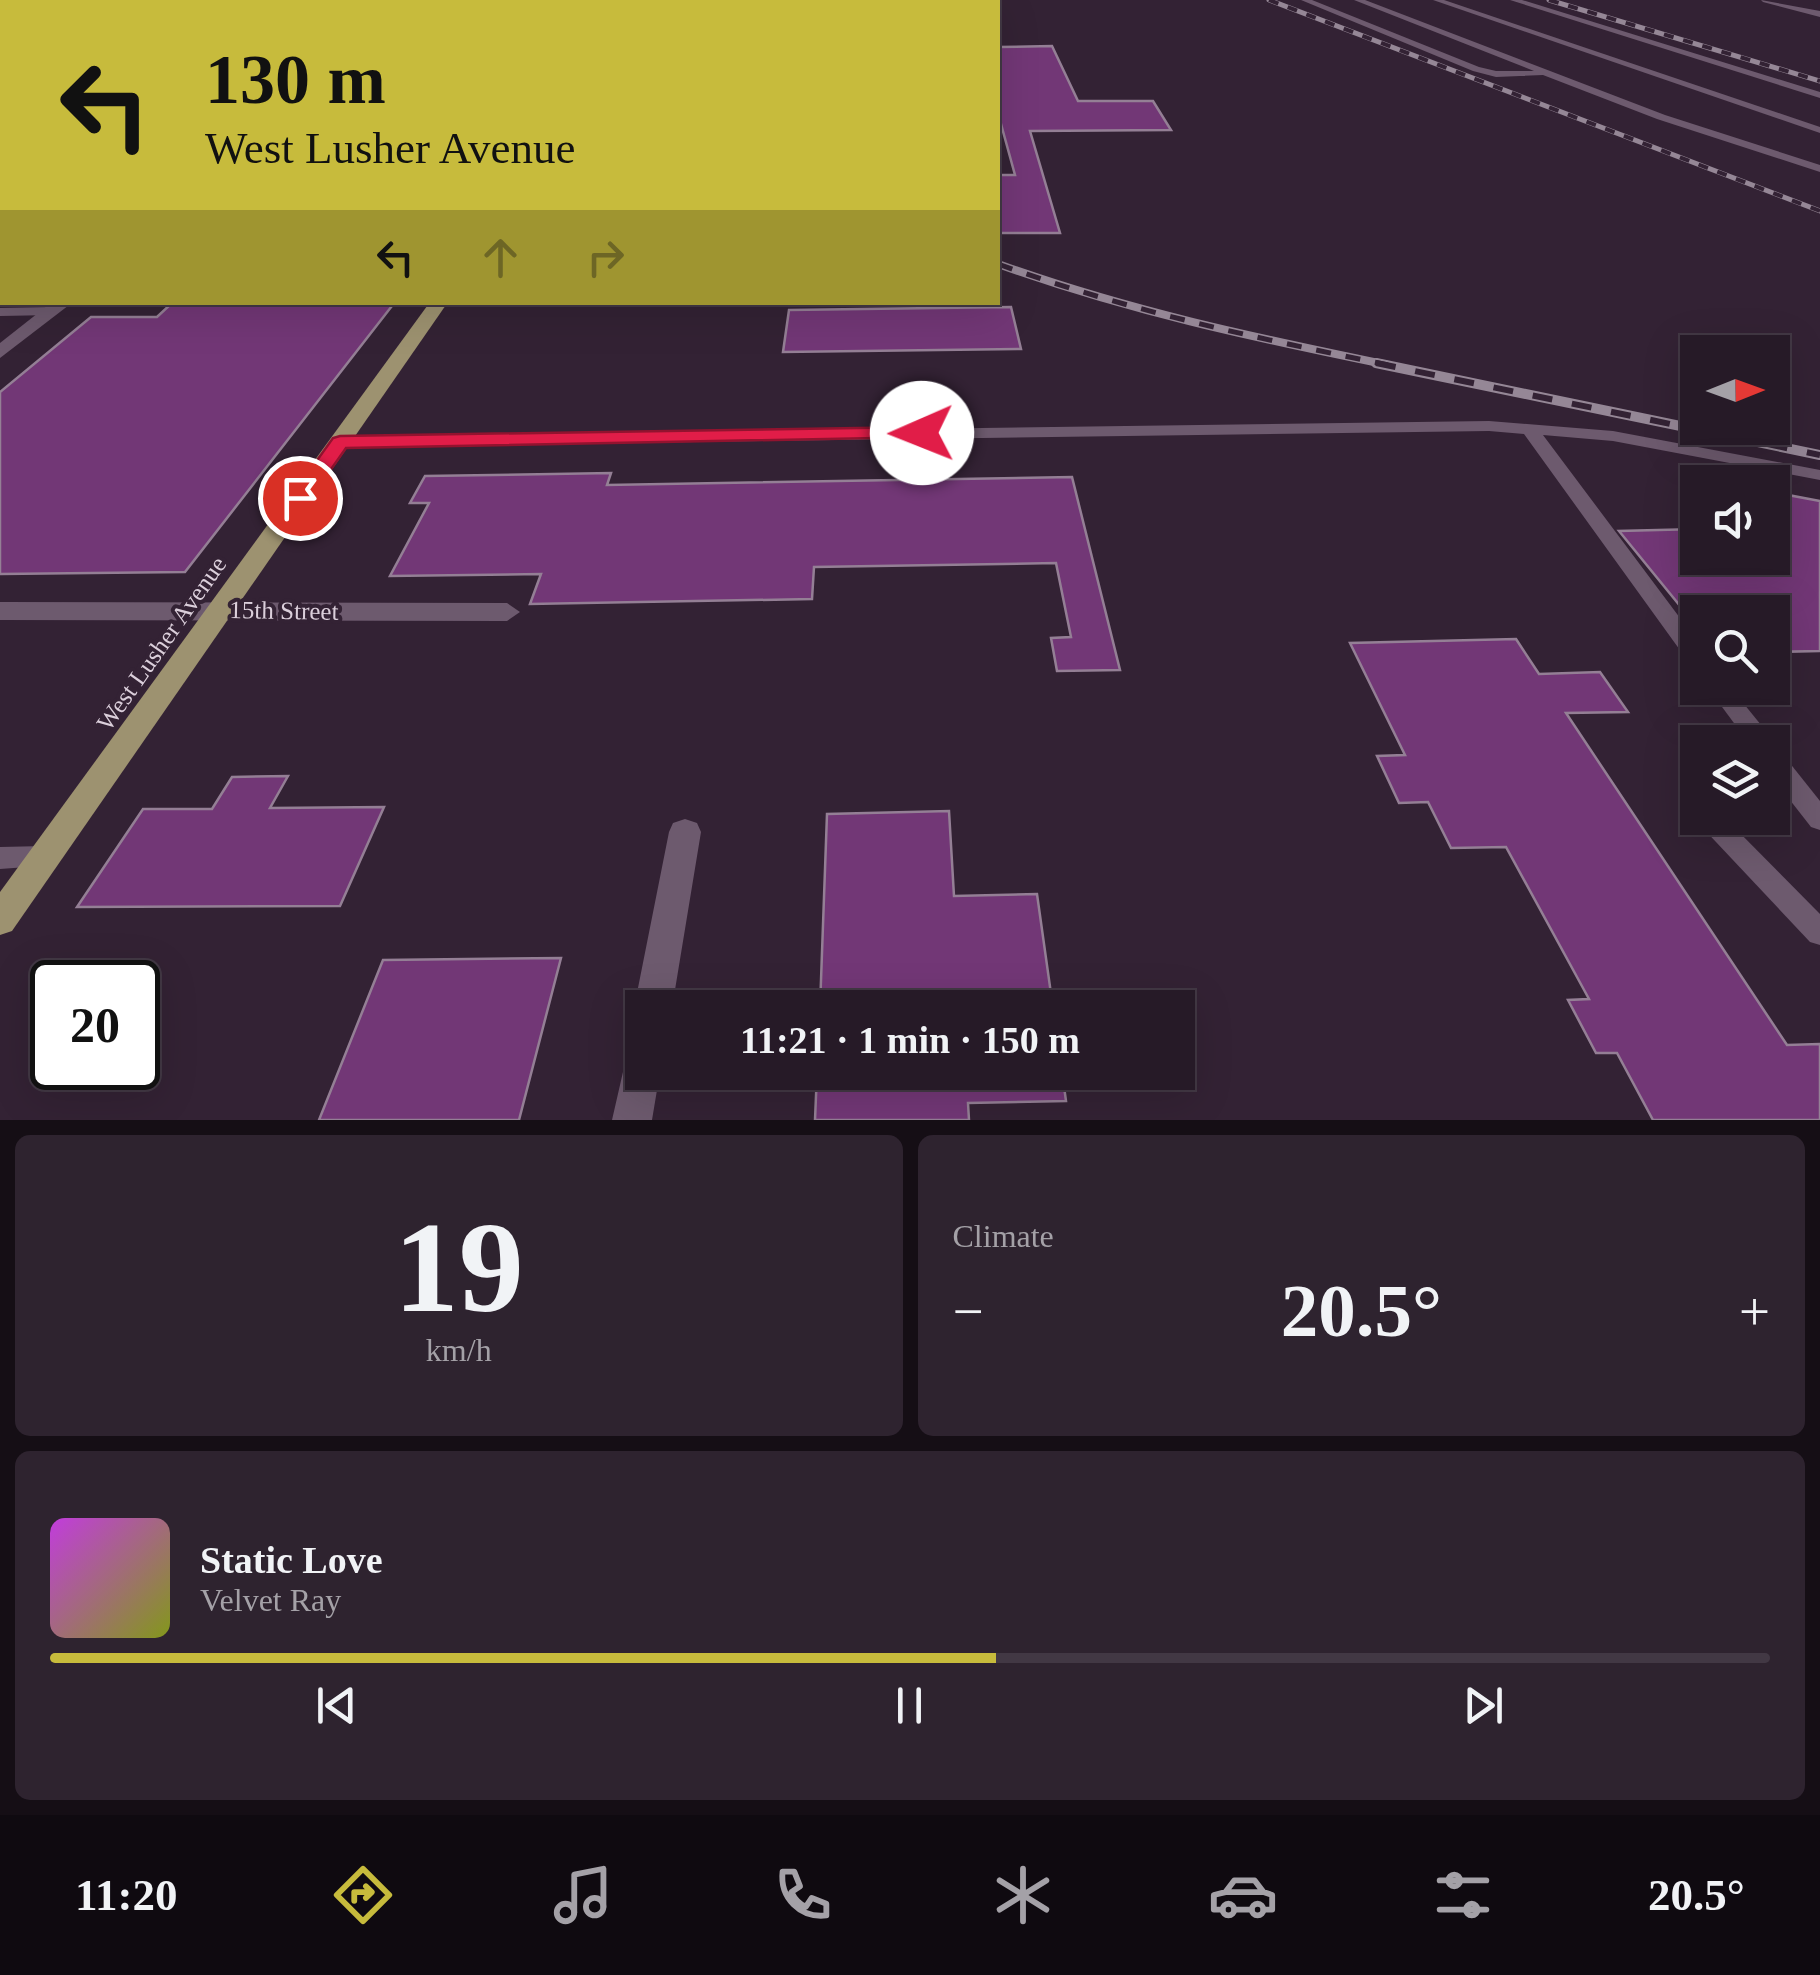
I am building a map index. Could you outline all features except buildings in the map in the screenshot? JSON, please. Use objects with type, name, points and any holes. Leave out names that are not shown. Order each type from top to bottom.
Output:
[{"type":"main road","name":"West Lusher Avenue","points":[[0,920],[438,305]]},
{"type":"street","points":[[1766,0],[1820,14]]},
{"type":"street","points":[[0,352],[59,307]]},
{"type":"street","name":"15th Street","points":[[0,611],[507,612]]},
{"type":"street","points":[[656,990],[685,832]]},
{"type":"street","points":[[632,1120],[637,1090]]},
{"type":"lane","points":[[1306,0],[1321,0]]},
{"type":"lane","points":[[1306,0],[1476,68],[1496,74],[1549,74]]},
{"type":"lane","points":[[1358,0],[1661,117],[1820,169]]},
{"type":"lane","points":[[1437,0],[1820,130]]},
{"type":"lane","points":[[1514,0],[1820,95]]},
{"type":"lane","points":[[0,312],[59,307]]},
{"type":"lane","points":[[340,442],[1489,426],[1613,436],[1820,475]]},
{"type":"lane","points":[[1529,429],[1680,635]]},
{"type":"lane","points":[[1732,705],[1748,725]]},
{"type":"lane","points":[[1790,781],[1820,820]]},
{"type":"lane","points":[[1725,835],[1820,933]]},
{"type":"lane","points":[[0,858],[45,857]]},
{"type":"railway","points":[[1269,0],[1820,211]]},
{"type":"railway","points":[[1549,0],[1820,81]]},
{"type":"railway","points":[[1000,265],[1143,309],[1388,365]]},
{"type":"railway","points":[[1376,363],[1820,455]]},
{"type":"route","points":[[300,498],[340,442],[922,433]]}]
